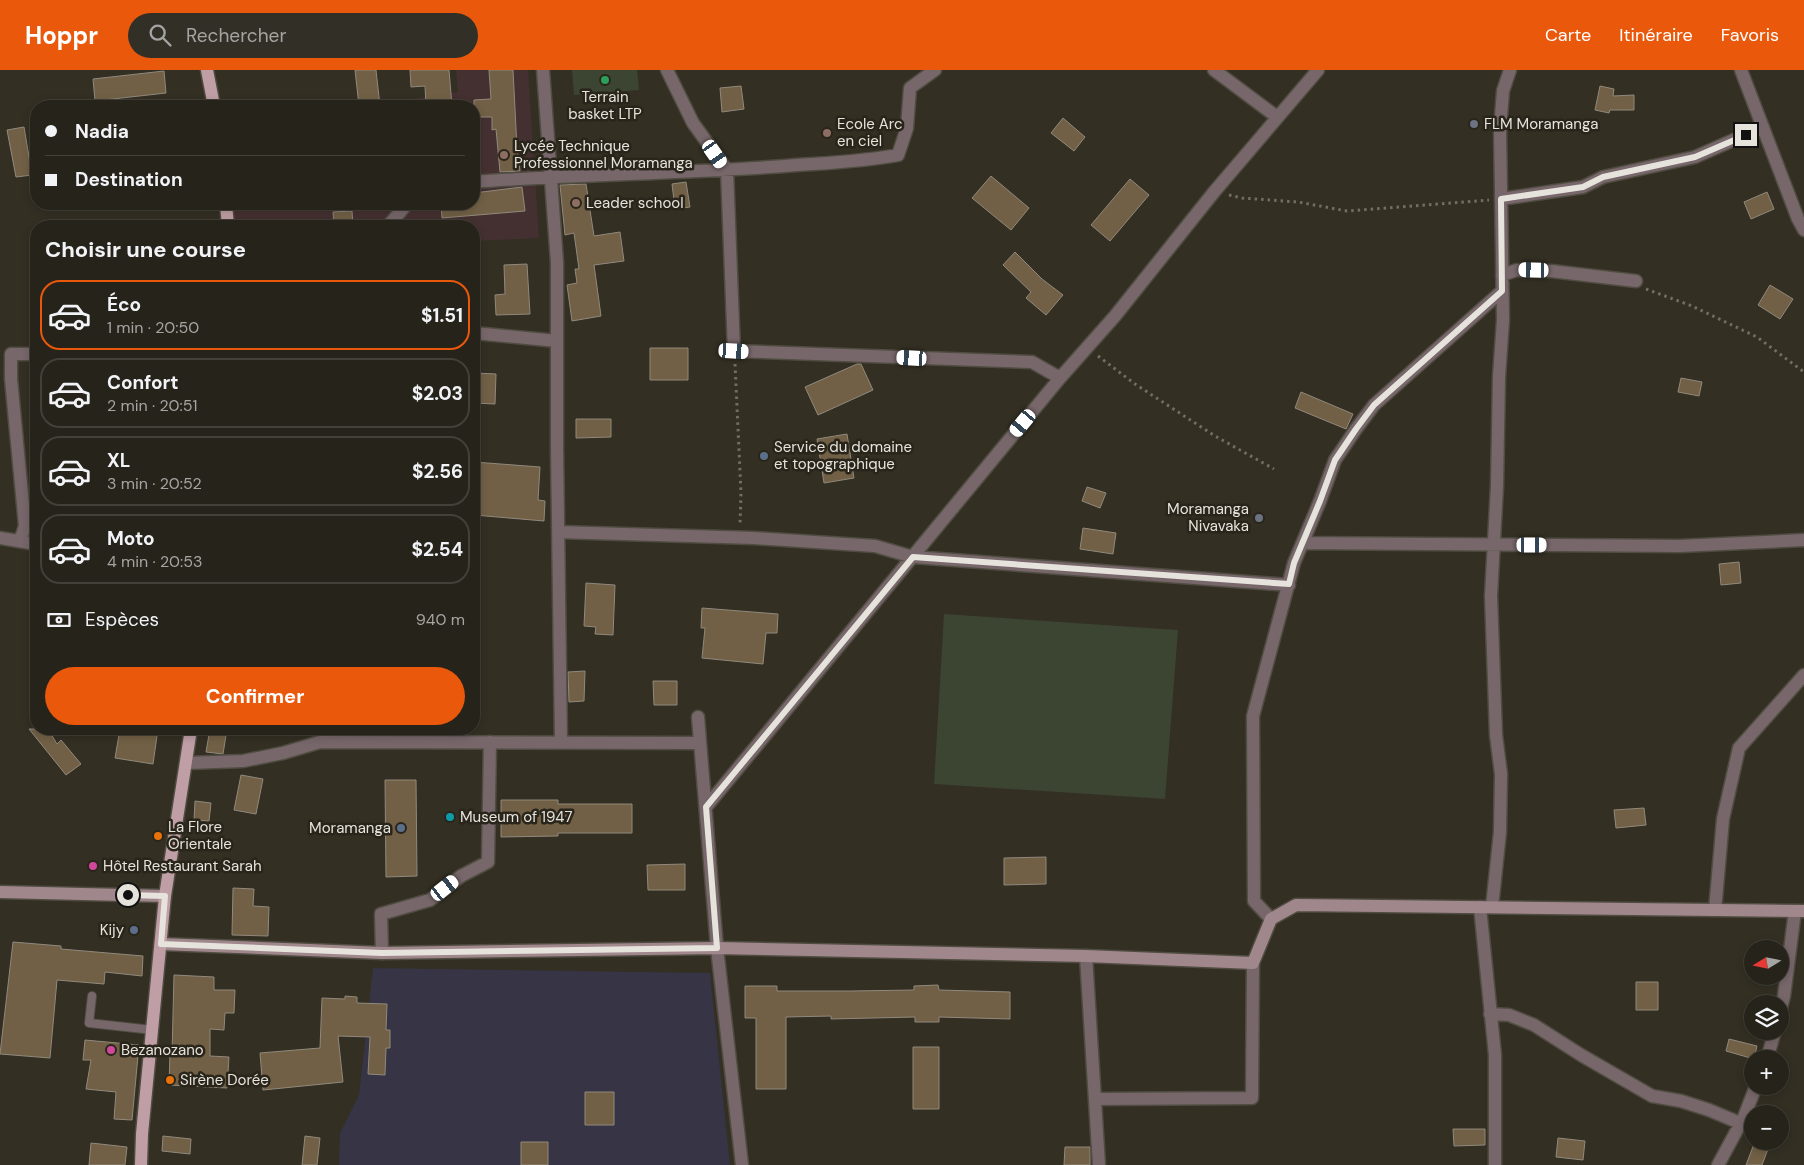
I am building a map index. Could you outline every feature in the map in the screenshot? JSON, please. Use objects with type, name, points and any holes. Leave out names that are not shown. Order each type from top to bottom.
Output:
[{"type":"main road","points":[[207,70],[213,100]]},
{"type":"main road","points":[[141,1165],[165,896],[190,735]]},
{"type":"street","points":[[543,70],[557,262],[561,742]]},
{"type":"street","points":[[668,70],[693,123],[726,170],[734,351],[1032,362],[1060,378]]},
{"type":"street","points":[[480,182],[551,176],[726,170],[871,160],[898,155],[907,128],[910,88],[936,70]]},
{"type":"street","points":[[1214,70],[1277,117]]},
{"type":"street","points":[[706,807],[1060,378],[1115,316],[1214,192],[1318,70]]},
{"type":"street","points":[[1495,1165],[1494,1055],[1490,1014],[1486,907],[1500,832],[1501,774],[1496,736],[1491,596],[1497,486],[1498,377],[1503,320],[1500,129],[1503,91],[1510,70]]},
{"type":"street","points":[[1741,70],[1798,219],[1804,230]]},
{"type":"street","points":[[1501,199],[1583,187],[1603,177],[1695,157],[1763,127]]},
{"type":"street","points":[[393,220],[401,210]]},
{"type":"street","points":[[1502,275],[1517,270],[1551,271],[1636,280]]},
{"type":"street","points":[[1271,919],[1254,901],[1253,716],[1294,563],[1335,460],[1370,411],[1502,291]]},
{"type":"street","points":[[480,334],[557,340]]},
{"type":"street","points":[[20,541],[25,526],[11,378],[11,354],[30,354]]},
{"type":"street","points":[[558,532],[740,538],[875,546],[913,557],[1289,584]]},
{"type":"street","points":[[0,538],[30,543]]},
{"type":"street","points":[[1303,543],[1680,546],[1804,540]]},
{"type":"street","points":[[1716,910],[1723,819],[1739,748],[1804,675]]},
{"type":"street","points":[[698,717],[717,948],[742,1165]]},
{"type":"street","points":[[187,763],[242,761],[283,753],[320,742],[700,743]]},
{"type":"street","points":[[382,953],[381,914],[430,900],[460,876],[488,862],[490,742]]},
{"type":"street","points":[[0,892],[165,896]]},
{"type":"street","points":[[1094,1099],[1252,1098],[1253,963],[1271,919],[1296,905],[1800,911],[1784,995]]},
{"type":"street","points":[[161,944],[382,953],[717,948],[1086,956],[1253,963]]},
{"type":"street","points":[[1086,956],[1099,1165]]},
{"type":"street","points":[[1490,1014],[1509,1015],[1534,1025],[1652,1096],[1681,1101],[1709,1110],[1740,1124]]},
{"type":"street","points":[[1718,1165],[1740,1124],[1752,1095]]},
{"type":"lane","points":[[92,996],[89,1023],[153,1030]]},
{"type":"path","points":[[1214,192],[1242,198],[1298,202],[1347,211],[1501,199]]},
{"type":"path","points":[[1636,280],[1647,290],[1692,306],[1756,337],[1804,372]]},
{"type":"path","points":[[1086,347],[1135,384],[1214,436],[1274,469]]},
{"type":"path","points":[[734,351],[741,493],[740,538]]},
{"type":"shaded area","name":"Lycée Technique Professionnel Moramanga","points":[[456,70],[528,70],[539,238],[480,241],[480,220],[232,220],[232,210],[480,210],[480,100],[412,100],[458,92]]},
{"type":"shaded area","points":[[373,968],[710,973],[730,1165],[339,1165],[340,1133],[359,1095]]},
{"type":"green space","name":"Terrain basket LTP","points":[[572,70],[637,70],[639,90],[574,95]]},
{"type":"green space","points":[[944,614],[1178,630],[1165,799],[934,784]]},
{"type":"building","points":[[355,70],[376,70],[379,100],[358,100]]},
{"type":"building","points":[[410,70],[449,70],[452,100],[426,100],[425,86],[411,87]]},
{"type":"building","points":[[489,70],[513,70],[520,171],[500,172],[496,129],[492,130],[492,117],[480,117],[480,100],[474,100],[491,99]]},
{"type":"building","points":[[164,71],[166,93],[95,100],[93,79]]},
{"type":"building","points":[[741,86],[744,109],[722,112],[720,88]]},
{"type":"building","points":[[1600,86],[1614,89],[1613,96],[1634,95],[1634,110],[1610,110],[1609,113],[1595,110]]},
{"type":"building","points":[[1063,118],[1085,137],[1074,151],[1051,133]]},
{"type":"building","points":[[24,127],[30,163],[30,175],[16,177],[7,130]]},
{"type":"building","points":[[991,176],[1029,208],[1011,230],[972,198]]},
{"type":"building","points":[[1130,179],[1149,195],[1110,241],[1091,225]]},
{"type":"building","points":[[686,182],[690,207],[675,209],[672,184]]},
{"type":"building","points":[[586,184],[594,236],[620,232],[624,261],[594,265],[601,316],[572,321],[567,285],[577,283],[575,269],[579,269],[574,233],[565,235],[560,185]]},
{"type":"building","points":[[522,187],[525,211],[442,218],[441,210],[480,210],[480,192]]},
{"type":"building","points":[[1767,192],[1774,209],[1751,219],[1744,202]]},
{"type":"building","points":[[352,211],[353,220],[334,220],[333,212]]},
{"type":"building","points":[[1015,252],[1042,279],[1063,295],[1046,315],[1026,298],[1031,292],[1003,265]]},
{"type":"building","points":[[527,264],[530,314],[496,315],[495,295],[505,294],[504,265]]},
{"type":"building","points":[[1770,285],[1793,299],[1780,319],[1758,305]]},
{"type":"building","points":[[650,348],[688,348],[688,380],[650,380]]},
{"type":"building","points":[[857,364],[861,364],[873,390],[818,415],[805,387]]},
{"type":"building","points":[[480,373],[496,374],[495,404],[480,403]]},
{"type":"building","points":[[1681,378],[1702,382],[1699,396],[1678,392]]},
{"type":"building","points":[[1301,392],[1353,414],[1346,429],[1295,408]]},
{"type":"building","points":[[576,419],[611,419],[611,437],[576,438]]},
{"type":"building","points":[[847,434],[854,478],[824,483],[817,439]]},
{"type":"building","points":[[480,462],[540,467],[538,500],[545,501],[544,521],[480,516]]},
{"type":"building","points":[[1087,487],[1106,493],[1100,508],[1082,501]]},
{"type":"building","points":[[1083,528],[1116,533],[1113,554],[1080,549]]},
{"type":"building","points":[[1739,562],[1741,583],[1721,585],[1719,564]]},
{"type":"building","points":[[586,583],[615,585],[613,635],[595,634],[596,627],[584,626]]},
{"type":"building","points":[[702,608],[778,614],[777,633],[766,633],[763,664],[702,658],[705,628],[701,628]]},
{"type":"building","points":[[585,671],[584,701],[569,702],[568,672]]},
{"type":"building","points":[[653,681],[677,681],[677,705],[654,705]]},
{"type":"building","points":[[34,735],[52,735],[57,744],[61,740],[81,764],[66,775]]},
{"type":"building","points":[[119,735],[157,735],[153,764],[115,758]]},
{"type":"building","points":[[209,735],[226,735],[223,754],[206,752]]},
{"type":"building","points":[[241,775],[263,779],[256,814],[234,810]]},
{"type":"building","name":"Moramanga","points":[[385,780],[416,780],[417,876],[386,877]]},
{"type":"building","points":[[501,800],[558,800],[558,804],[632,804],[632,833],[558,833],[558,836],[501,837]]},
{"type":"building","points":[[195,801],[211,803],[209,821],[194,820]]},
{"type":"building","points":[[1644,808],[1646,825],[1616,828],[1614,810]]},
{"type":"building","points":[[1046,857],[1046,884],[1004,885],[1004,858]]},
{"type":"building","points":[[685,864],[685,890],[648,890],[647,865]]},
{"type":"building","points":[[233,888],[254,889],[253,906],[269,907],[268,936],[232,935]]},
{"type":"building","points":[[13,942],[61,946],[61,949],[143,956],[142,976],[105,972],[104,984],[57,980],[50,1058],[0,1054]]},
{"type":"building","points":[[174,975],[214,977],[214,990],[235,990],[234,1013],[225,1013],[224,1030],[210,1029],[210,1056],[229,1057],[227,1088],[169,1085],[170,1053],[172,1054]]},
{"type":"building","points":[[1636,982],[1658,982],[1658,1010],[1636,1010]]},
{"type":"building","points":[[938,985],[939,990],[1010,992],[1010,1019],[939,1017],[939,1022],[915,1022],[915,1017],[831,1019],[831,1016],[786,1017],[786,1089],[756,1089],[756,1018],[745,1018],[745,986],[777,986],[777,991],[850,991],[914,990],[914,986]]},
{"type":"building","points":[[345,996],[357,997],[357,1003],[387,1004],[386,1030],[390,1030],[390,1048],[386,1048],[385,1075],[368,1074],[370,1037],[338,1036],[343,1082],[263,1090],[260,1053],[320,1048],[322,998],[345,999]]},
{"type":"building","points":[[1729,1039],[1757,1046],[1756,1050],[1744,1050],[1744,1056],[1726,1051]]},
{"type":"building","points":[[85,1040],[139,1045],[132,1120],[114,1119],[116,1092],[86,1089],[91,1060],[83,1060]]},
{"type":"building","points":[[913,1047],[939,1047],[939,1109],[913,1109]]},
{"type":"building","points":[[585,1092],[614,1092],[614,1125],[585,1125]]},
{"type":"building","points":[[1453,1129],[1485,1129],[1485,1145],[1454,1146]]},
{"type":"building","points":[[163,1136],[191,1139],[190,1154],[162,1151]]},
{"type":"building","points":[[305,1136],[320,1138],[317,1165],[302,1165]]},
{"type":"building","points":[[1558,1138],[1585,1141],[1583,1160],[1556,1157]]},
{"type":"building","points":[[521,1142],[548,1142],[548,1165],[521,1165]]},
{"type":"building","points":[[91,1143],[127,1147],[125,1165],[89,1165]]},
{"type":"building","points":[[1065,1147],[1090,1147],[1090,1165],[1064,1165]]},
{"type":"building","points":[[1752,1150],[1768,1150],[1762,1165],[1746,1165]]},
{"type":"place","name":"Terrain basket LTP","points":[[605,80]]},
{"type":"place","name":"FLM Moramanga","points":[[1474,124]]},
{"type":"place","name":"Ecole Arc en ciel","points":[[827,133]]},
{"type":"place","name":"Lycée Technique Professionnel Moramanga","points":[[504,155]]},
{"type":"place","name":"Leader school","points":[[576,203]]},
{"type":"place","name":"Service du domaine et topographique","points":[[764,456]]},
{"type":"place","name":"Moramanga Nivavaka","points":[[1259,518]]},
{"type":"place","name":"Museum of 1947","points":[[450,817]]},
{"type":"place","name":"Moramanga","points":[[401,828]]},
{"type":"place","name":"La Flore Orientale","points":[[158,836]]},
{"type":"place","name":"Hôtel Restaurant Sarah","points":[[93,866]]},
{"type":"place","name":"Kijy","points":[[134,930]]},
{"type":"place","name":"Bezanozano","points":[[111,1050]]},
{"type":"place","name":"Sirène Dorée","points":[[170,1080]]},
{"type":"route","points":[[128,895],[165,896],[161,944],[382,953],[717,948],[706,807],[913,557],[1289,584],[1294,563],[1335,460],[1356,429],[1374,405],[1502,291],[1501,199],[1583,187],[1603,177],[1695,157],[1746,135]]}]
